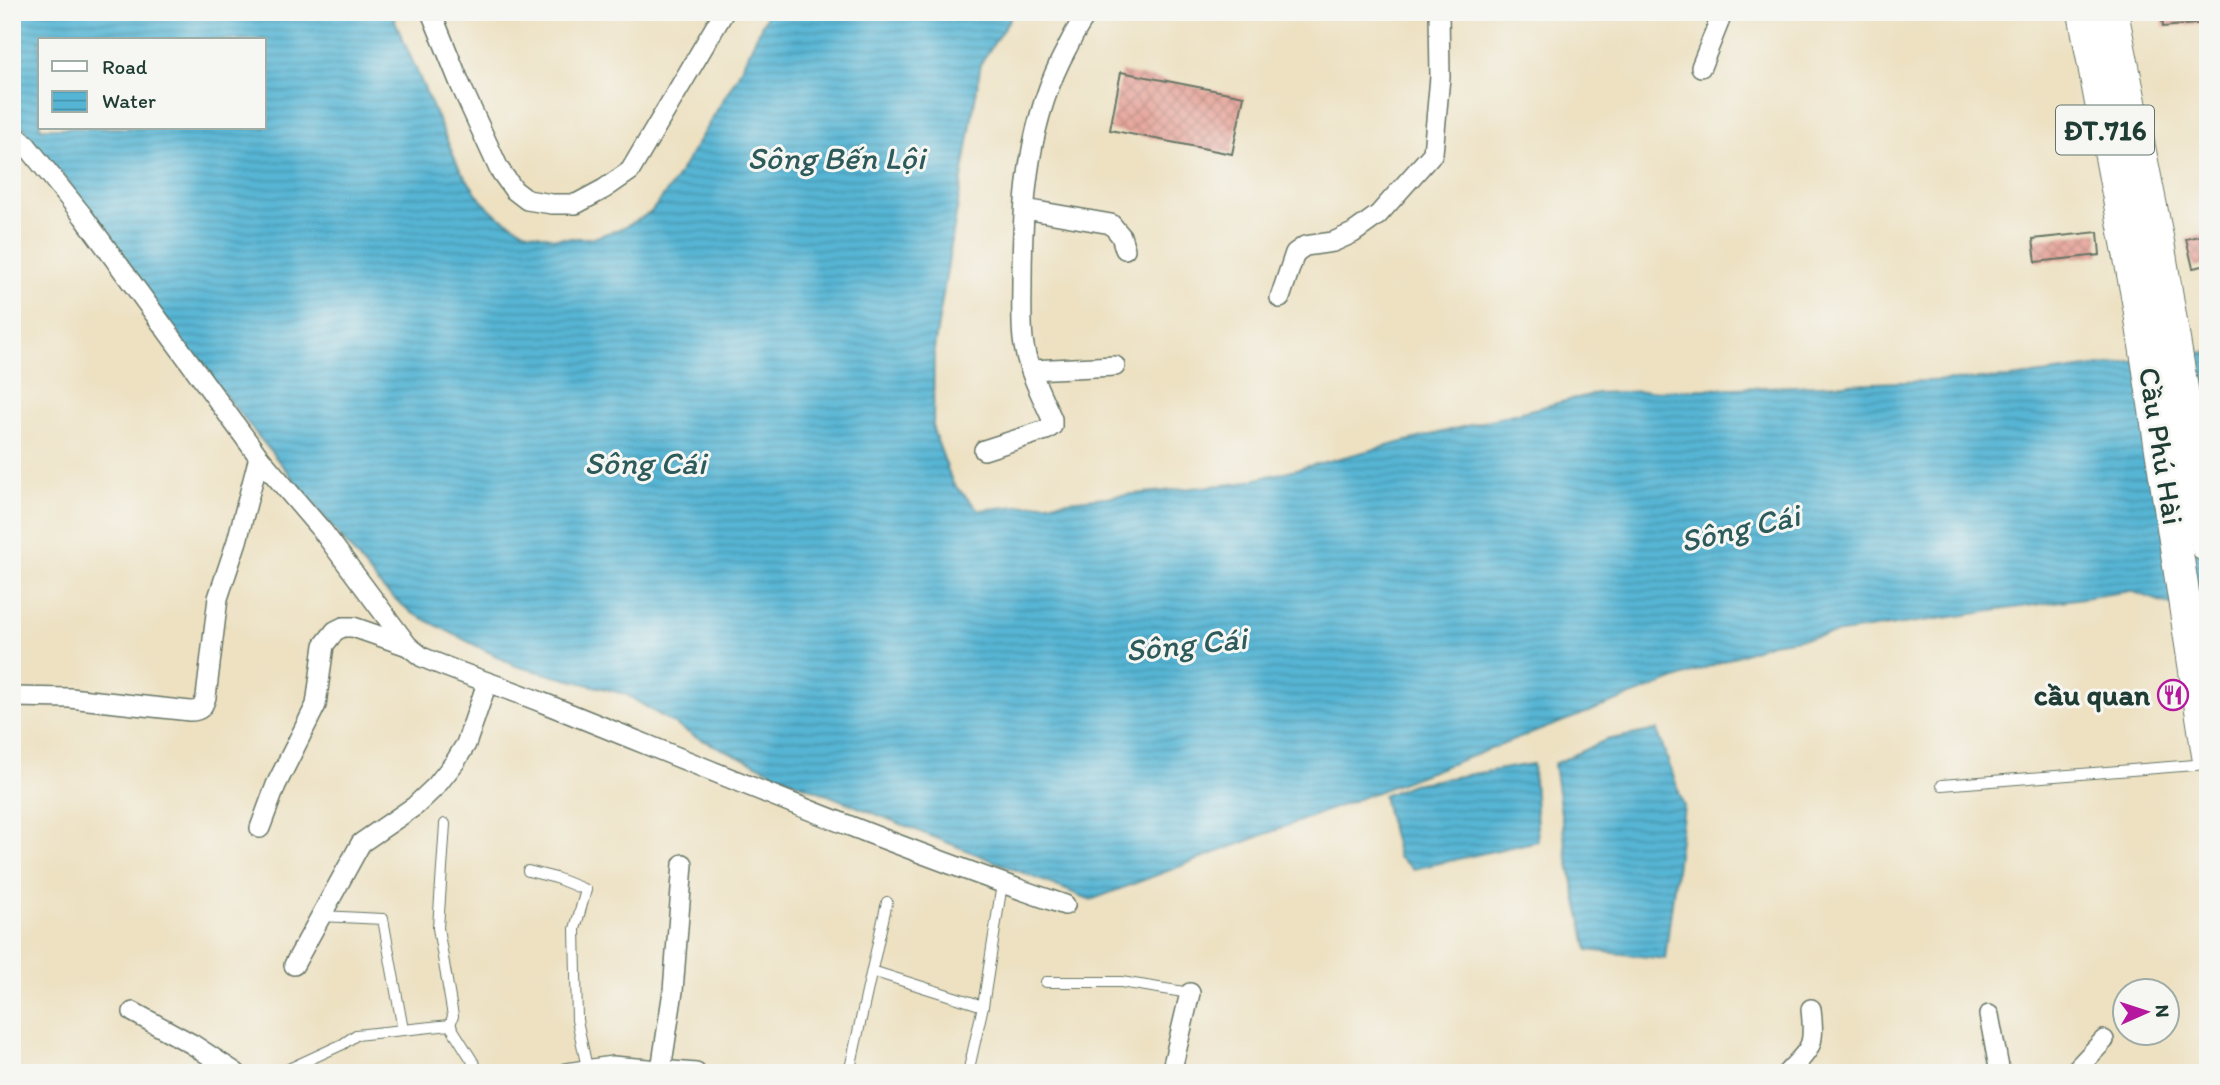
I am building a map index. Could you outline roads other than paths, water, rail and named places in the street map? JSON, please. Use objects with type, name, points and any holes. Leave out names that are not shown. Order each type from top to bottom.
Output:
[{"type":"main road","name":"Cầu Phú Hài","points":[[2084,12],[2139,306],[2208,755]]},
{"type":"main road","name":"Cầu Phú Hài","points":[[2112,12],[2158,242],[2208,547]]},
{"type":"street","points":[[431,12],[499,169],[514,190],[527,200],[576,204],[630,171],[724,12]]},
{"type":"street","points":[[984,450],[1052,426],[1052,419],[1031,370],[1023,340],[1022,245],[1025,209],[1030,159],[1039,118],[1058,65],[1089,12]]},
{"type":"street","points":[[1279,298],[1295,253],[1306,246],[1333,243],[1378,215],[1433,153],[1440,77],[1439,12]]},
{"type":"street","points":[[1701,67],[1723,12]]},
{"type":"street","points":[[12,132],[27,146],[83,216],[259,457],[324,533],[408,646],[422,657],[543,702],[692,765],[1002,884],[1065,905]]},
{"type":"street","points":[[1025,209],[1111,224],[1121,236],[1125,248]]},
{"type":"street","points":[[1031,370],[1115,366]]},
{"type":"street","points":[[12,696],[70,698],[198,711],[206,697],[218,598],[237,541],[259,457]]},
{"type":"street","points":[[260,828],[276,785],[316,705],[324,645],[335,631],[343,626],[353,627],[408,646]]},
{"type":"street","points":[[295,965],[361,843],[415,806],[455,762],[466,744],[487,683]]},
{"type":"street","points":[[661,1070],[673,991],[683,864]]},
{"type":"street","points":[[1171,1073],[1189,993]]},
{"type":"street","points":[[1787,1073],[1805,1056],[1811,1045],[1811,1009]]},
{"type":"street","points":[[133,1012],[203,1051],[236,1073]]},
{"type":"street","points":[[1989,1015],[2000,1073]]},
{"type":"street","points":[[2073,1073],[2104,1041]]},
{"type":"street","points":[[566,1073],[612,1066],[696,1073]]},
{"type":"lane","points":[[1941,785],[2208,764]]},
{"type":"lane","points":[[445,824],[438,928],[453,1016],[450,1025]]},
{"type":"lane","points":[[528,871],[586,890],[575,929],[577,1020],[587,1068]]},
{"type":"lane","points":[[968,1073],[983,1006],[1002,884]]},
{"type":"lane","points":[[849,1073],[887,902]]},
{"type":"lane","points":[[321,916],[383,919],[403,1030]]},
{"type":"lane","points":[[872,971],[983,1006]]},
{"type":"lane","points":[[1046,982],[1121,982],[1189,993]]},
{"type":"lane","points":[[281,1073],[343,1044],[356,1035],[450,1025]]},
{"type":"lane","points":[[450,1025],[480,1073]]},
{"type":"water","name":"Sông Cái","points":[[12,12],[391,12],[459,168],[482,201],[497,215],[525,231],[554,238],[593,238],[625,227],[651,212],[674,182],[738,75],[768,12],[1014,12],[981,63],[934,349],[933,429],[953,484],[979,510],[1241,483],[1597,393],[2011,378],[2208,352],[2208,618],[2131,591],[1771,643],[1091,900],[793,781],[694,736],[625,694],[516,666],[412,613],[383,589],[174,333],[116,244],[65,178],[44,156],[12,112]]},
{"type":"water","points":[[1657,730],[1684,806],[1665,959],[1588,950],[1567,856],[1554,764],[1606,740]]},
{"type":"water","points":[[1533,764],[1538,841],[1414,869],[1398,857],[1383,796],[1412,784]]},
{"type":"place","name":"cầu quan","points":[[2173,695]]},
{"type":"water label","name":"Sông Bến Lội","points":[[836,158]]}]
